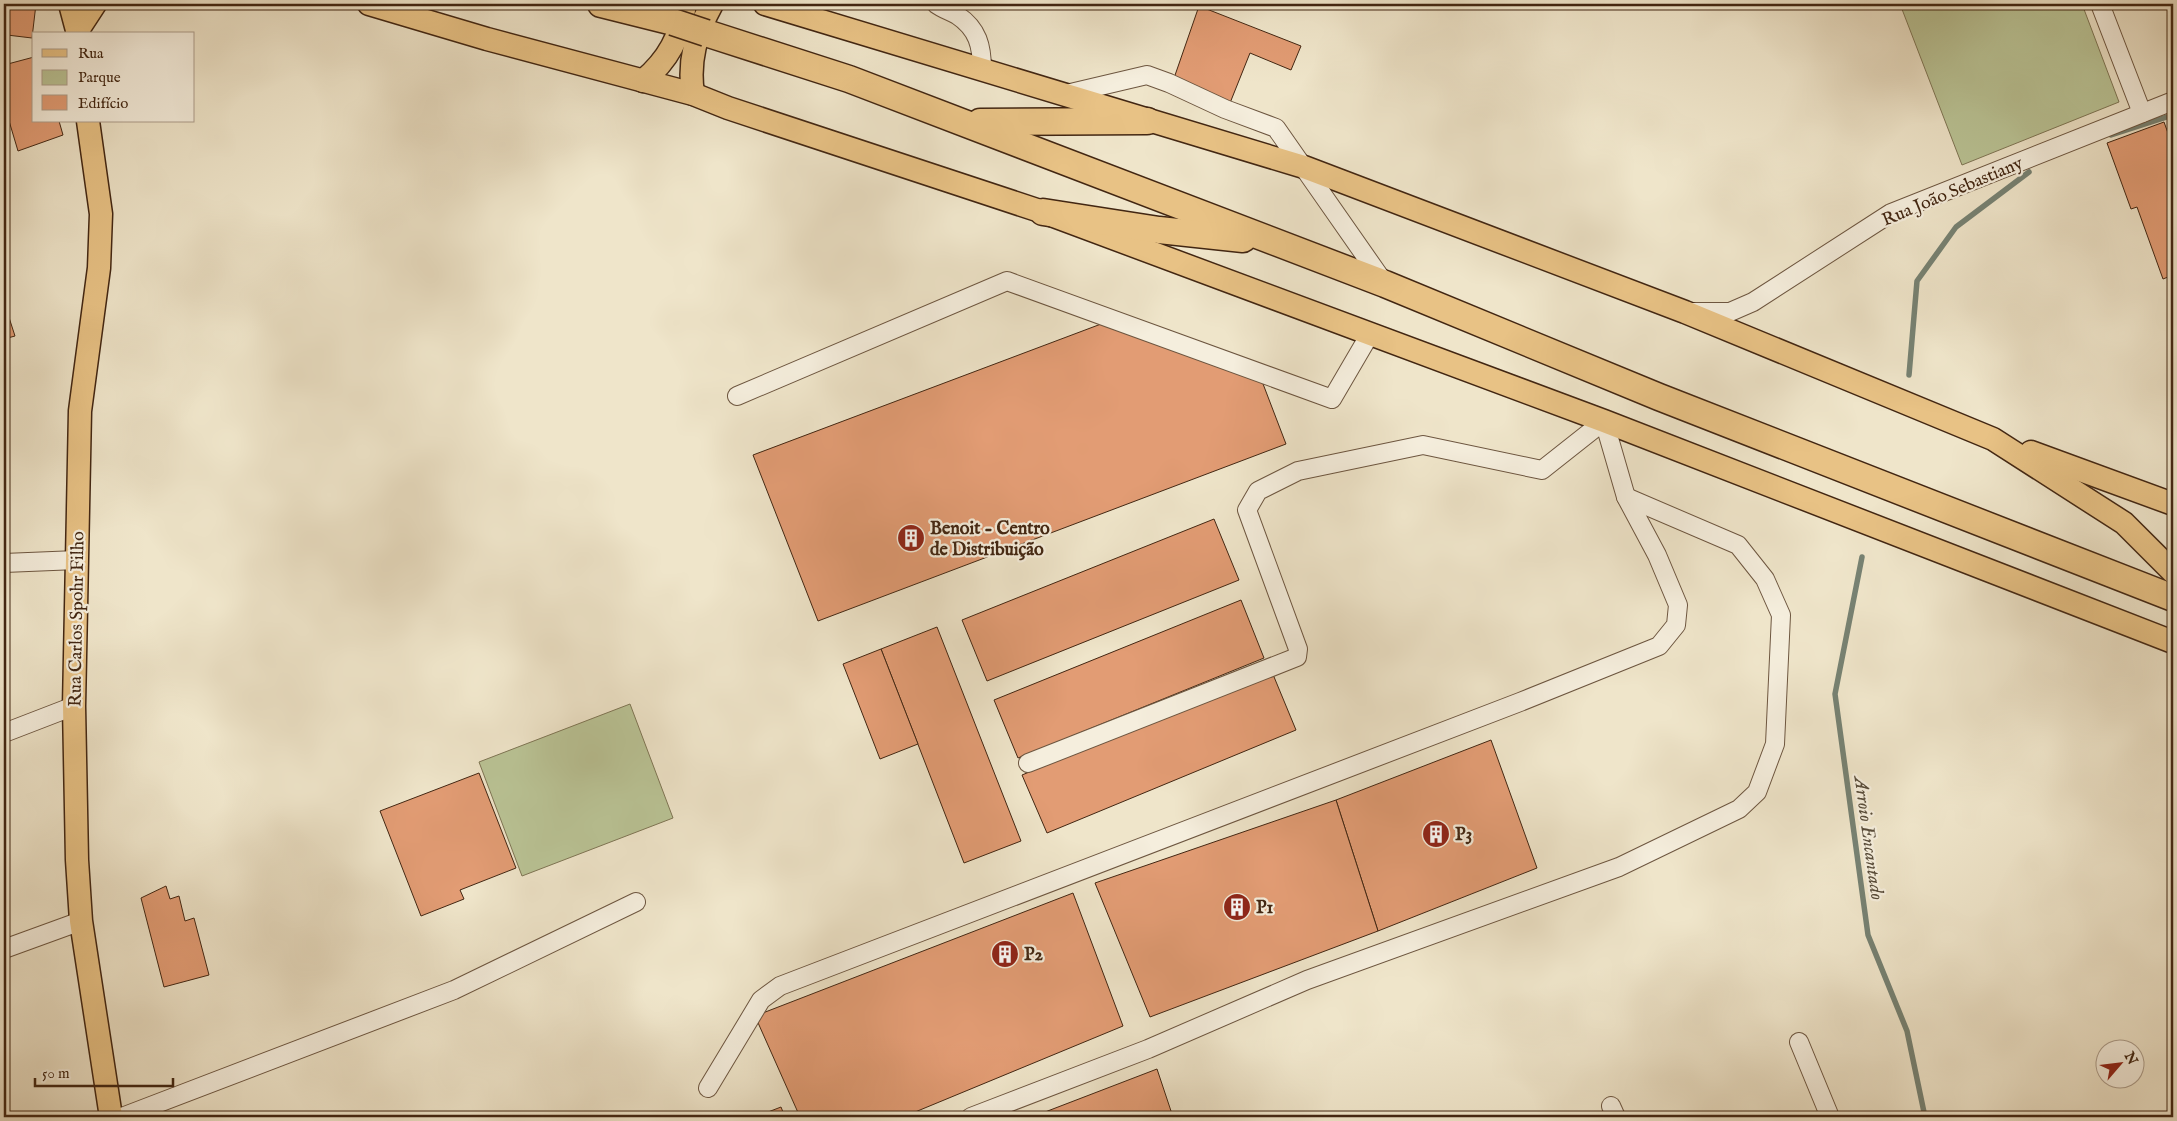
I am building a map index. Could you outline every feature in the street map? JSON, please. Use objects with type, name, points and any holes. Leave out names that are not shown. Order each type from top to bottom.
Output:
[{"type":"highway","points":[[601,4],[679,13],[706,33],[849,79],[965,122],[1385,284],[1659,397],[2173,598]]},
{"type":"highway","points":[[965,122],[1147,121]]},
{"type":"highway","points":[[1043,212],[1159,230],[1276,242]]},
{"type":"main road","points":[[70,4],[78,32]]},
{"type":"main road","points":[[78,32],[95,4]]},
{"type":"main road","points":[[369,4],[487,39],[692,94],[728,108],[1043,212],[1604,421],[2173,642]]},
{"type":"main road","points":[[692,94],[690,73],[693,47],[712,4]]},
{"type":"main road","points":[[765,4],[1304,167],[1685,312],[1993,439],[2173,504]]},
{"type":"main road","points":[[643,81],[659,68],[672,49],[678,36],[679,13]]},
{"type":"main road","name":"Rua Carlos Spohr Filho","points":[[88,122],[101,214],[100,268],[80,411],[74,706],[77,860],[81,921],[111,1117]]},
{"type":"main road","points":[[1993,439],[2124,523],[2173,572]]},
{"type":"street","points":[[936,4],[956,15],[970,26],[980,40],[982,70]]},
{"type":"street","points":[[2100,4],[2142,113]]},
{"type":"street","points":[[1061,95],[1147,75],[1169,83],[1225,110],[1276,128],[1385,284]]},
{"type":"street","name":"Rua João Sebastiany","points":[[1685,312],[1730,312],[1753,302],[1891,214],[2173,101]]},
{"type":"street","points":[[737,396],[1007,281],[1332,399],[1370,334]]},
{"type":"street","points":[[708,1088],[761,1000],[780,986],[1520,702],[1659,646],[1676,625],[1678,605],[1657,555],[1626,497],[1604,421],[1542,470],[1423,445],[1298,470],[1258,491],[1247,510],[1298,649],[1297,656],[1028,763]]},
{"type":"street","points":[[971,1117],[1148,1049],[1316,976],[1619,867],[1739,808],[1757,792],[1776,744],[1781,615],[1765,580],[1738,545],[1626,497]]},
{"type":"street","points":[[4,563],[77,560]]},
{"type":"street","points":[[4,734],[74,706]]},
{"type":"street","points":[[122,1117],[454,990],[636,902]]},
{"type":"street","points":[[4,949],[81,921]]},
{"type":"street","points":[[1800,1042],[1830,1117]]},
{"type":"green space","points":[[1900,4],[2082,4],[2119,102],[1962,165]]},
{"type":"green space","points":[[630,704],[673,818],[522,876],[479,762]]},
{"type":"building","points":[[4,4],[36,4],[32,38],[7,35],[6,48],[4,48]]},
{"type":"building","points":[[1199,6],[1301,46],[1291,70],[1250,53],[1228,108],[1173,81]]},
{"type":"building","points":[[32,58],[32,122],[59,122],[63,135],[18,151],[4,104],[4,65]]},
{"type":"building","points":[[2164,122],[2173,147],[2173,275],[2163,279],[2137,207],[2131,209],[2107,143]]},
{"type":"building","points":[[4,302],[15,336],[4,339]]},
{"type":"building","name":"Benoit - Centro de Distribuição","points":[[1109,321],[1260,376],[1286,444],[818,621],[753,455]]},
{"type":"building","points":[[1214,519],[1239,580],[987,681],[962,620]]},
{"type":"building","points":[[1241,600],[1264,658],[1018,758],[994,700]]},
{"type":"building","points":[[937,627],[1021,841],[964,863],[881,649]]},
{"type":"building","points":[[881,649],[918,744],[880,759],[843,664]]},
{"type":"building","points":[[1272,672],[1296,730],[1047,833],[1022,775]]},
{"type":"building","name":"P3","points":[[1491,740],[1537,868],[1378,931],[1336,800]]},
{"type":"building","points":[[479,773],[516,868],[460,890],[464,899],[421,916],[380,811]]},
{"type":"building","name":"P1","points":[[1336,800],[1378,931],[1150,1017],[1095,883]]},
{"type":"building","points":[[166,886],[170,899],[179,896],[185,921],[194,918],[209,975],[164,987],[141,898]]},
{"type":"building","name":"P2","points":[[1073,893],[1123,1026],[903,1117],[800,1117],[755,1016]]},
{"type":"building","points":[[1157,1069],[1173,1117],[1032,1117]]},
{"type":"building","points":[[781,1107],[785,1117],[755,1117]]},
{"type":"waterway","points":[[2111,135],[2173,115]]},
{"type":"waterway","points":[[1909,375],[1917,281],[1956,227],[2029,172]]},
{"type":"waterway","name":"Arroio Encantado","points":[[1862,557],[1835,694],[1868,935],[1907,1031],[1925,1117]]},
{"type":"place","name":"Benoit - Centro de Distribuição","points":[[911,538]]},
{"type":"place","name":"P3","points":[[1436,834]]},
{"type":"place","name":"P1","points":[[1237,907]]},
{"type":"place","name":"P2","points":[[1005,954]]}]
